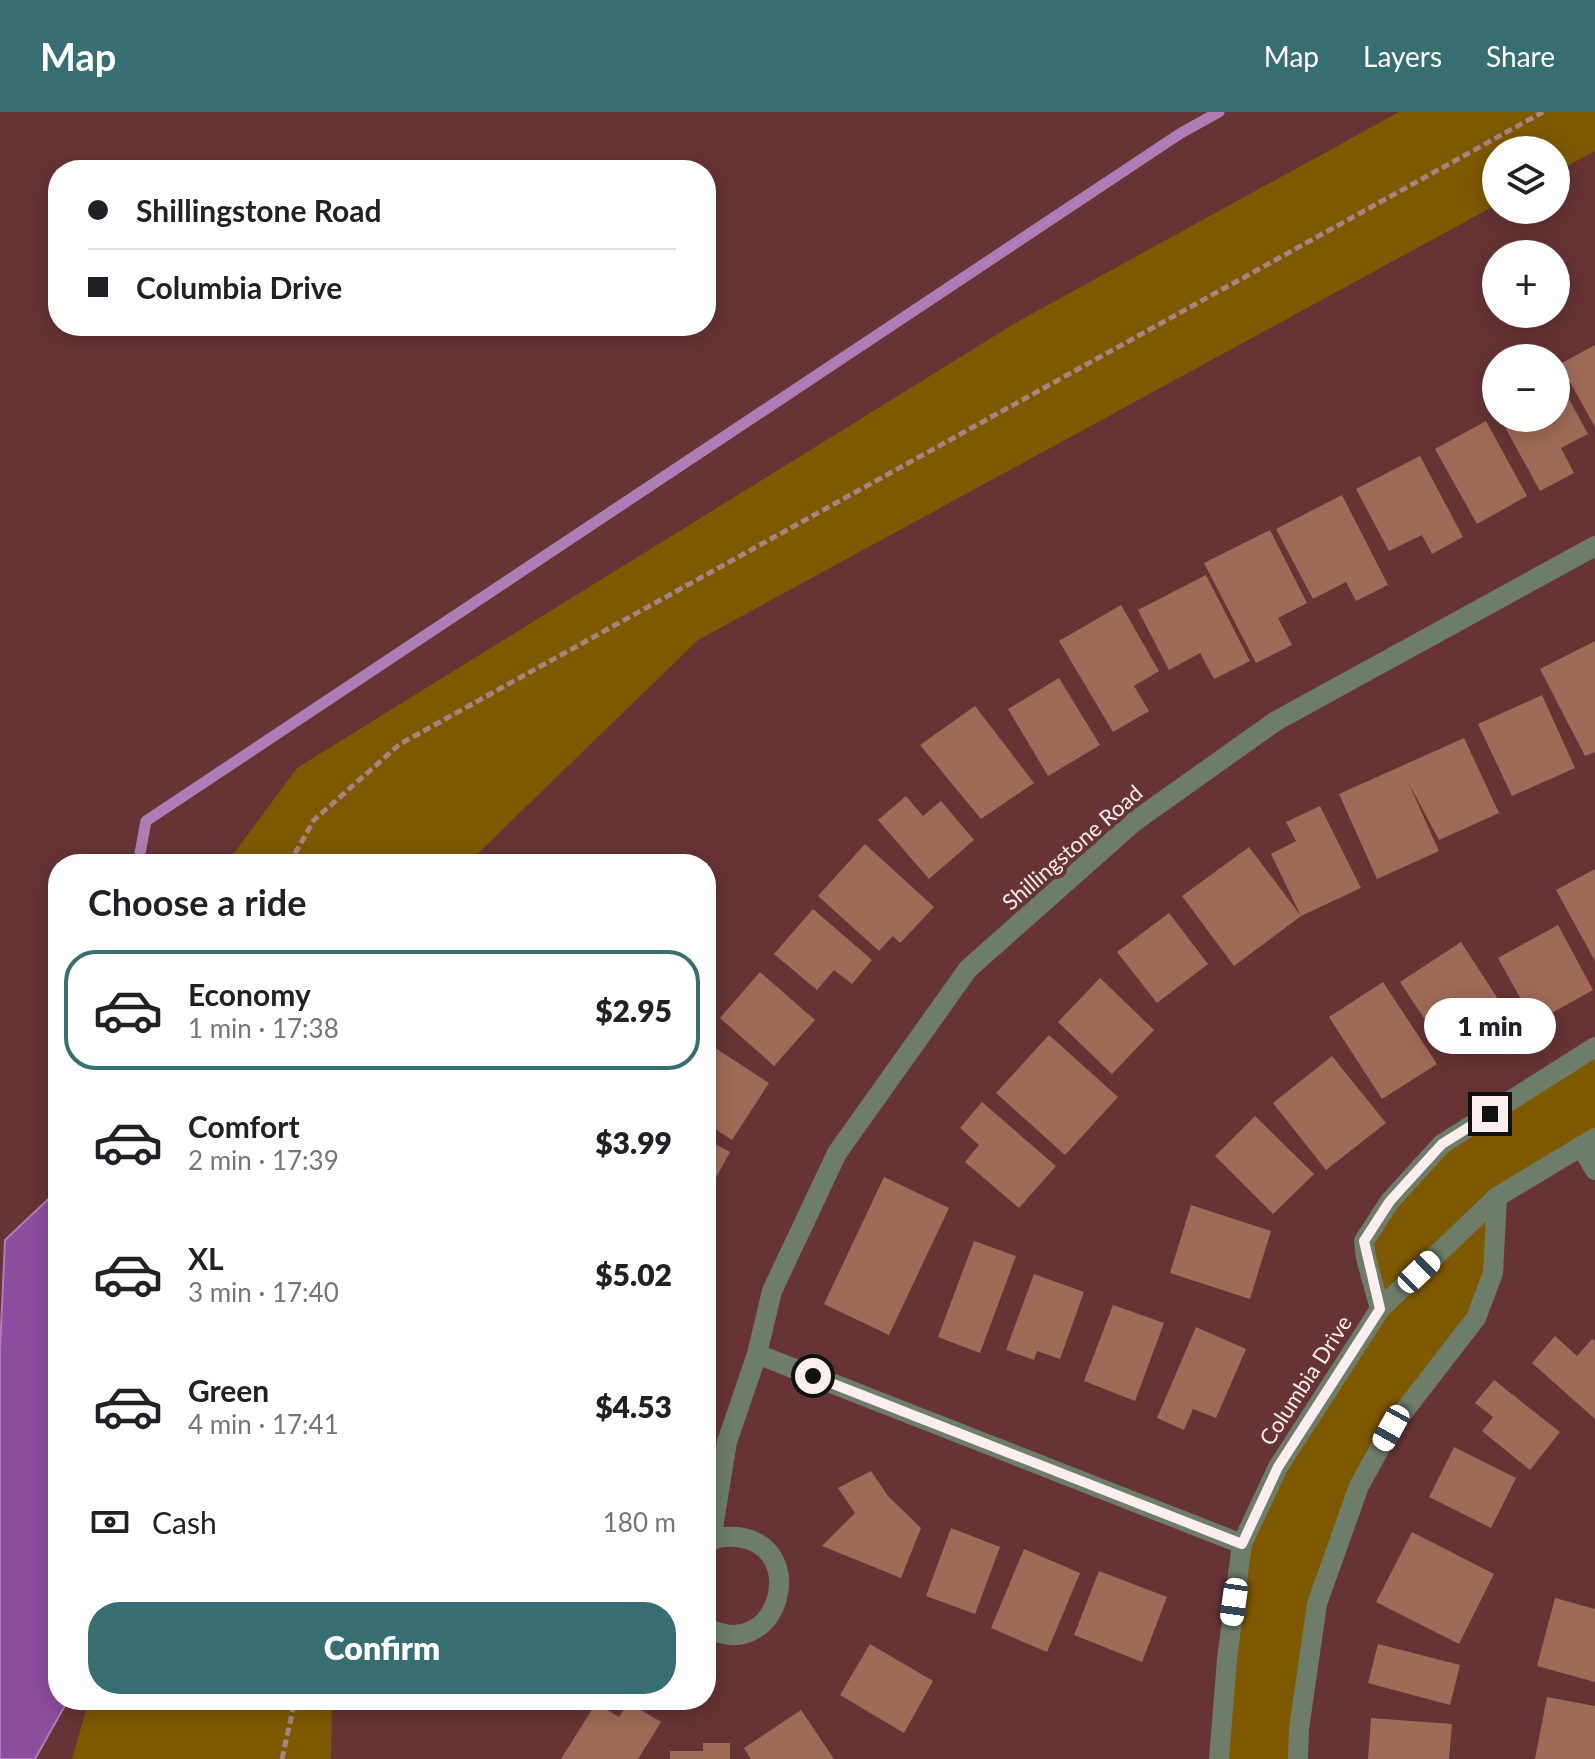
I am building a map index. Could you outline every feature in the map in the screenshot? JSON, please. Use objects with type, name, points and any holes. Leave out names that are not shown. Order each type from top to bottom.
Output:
[{"type":"street","name":"Shillingstone Road","points":[[716,1500],[727,1442],[757,1354],[772,1291],[837,1153],[968,969],[1135,821],[1276,721],[1595,546]]},
{"type":"street","name":"Columbia Drive","points":[[1380,1309],[1364,1241],[1390,1201],[1442,1144],[1595,1047]]},
{"type":"street","points":[[1588,1142],[1595,1170]]},
{"type":"street","name":"Columbia Drive","points":[[1219,1759],[1227,1659],[1242,1544],[1278,1467],[1380,1309],[1497,1197],[1588,1142]]},
{"type":"street","points":[[1298,1759],[1299,1729],[1317,1604],[1359,1486],[1391,1428],[1476,1318],[1493,1273],[1497,1197]]},
{"type":"street","points":[[757,1354],[1242,1544]]},
{"type":"street","name":"Shillingstone Road","points":[[716,1540],[745,1538],[760,1546],[777,1567],[780,1584],[778,1601],[763,1623],[748,1632],[732,1635],[716,1632]]},
{"type":"path","points":[[295,854],[314,820],[400,744],[1543,112]]},
{"type":"path","points":[[282,1759],[293,1710]]},
{"type":"shaded area","points":[[1399,112],[1595,112],[1595,151],[1570,164],[1570,136],[1482,136],[1482,213],[698,640],[477,854],[233,854],[297,768],[1017,322]]},
{"type":"shaded area","points":[[1595,1040],[1595,1131],[1489,1194],[1493,1273],[1476,1318],[1391,1428],[1317,1604],[1298,1759],[1219,1759],[1242,1544],[1379,1309],[1357,1242],[1458,1135]]},
{"type":"shaded area","points":[[48,1199],[48,1710],[62,1710],[35,1759],[0,1759],[0,1350],[5,1240]]},
{"type":"shaded area","points":[[86,1710],[332,1710],[331,1759],[72,1759]]},
{"type":"building","points":[[1595,345],[1595,427],[1570,382],[1570,359]]},
{"type":"building","points":[[1570,401],[1588,434],[1561,448],[1574,473],[1540,491],[1508,432],[1570,432]]},
{"type":"building","points":[[1482,423],[1482,432],[1492,432],[1527,496],[1477,524],[1435,449]]},
{"type":"building","points":[[1420,456],[1463,537],[1432,554],[1422,535],[1389,551],[1356,489]]},
{"type":"building","points":[[1342,495],[1388,585],[1356,601],[1346,582],[1313,599],[1276,529]]},
{"type":"building","points":[[1270,530],[1307,603],[1278,618],[1292,645],[1256,663],[1204,563]]},
{"type":"building","points":[[1206,575],[1250,661],[1214,679],[1200,653],[1169,670],[1138,610]]},
{"type":"building","points":[[1121,605],[1159,671],[1134,686],[1149,711],[1113,732],[1059,641]]},
{"type":"building","points":[[1595,641],[1595,752],[1585,756],[1540,669]]},
{"type":"building","points":[[1059,678],[1100,745],[1048,776],[1008,709]]},
{"type":"building","points":[[1542,695],[1575,768],[1512,796],[1478,724]]},
{"type":"building","points":[[975,706],[1034,783],[981,819],[920,745]]},
{"type":"building","points":[[1464,738],[1499,813],[1439,840],[1408,782],[1439,851],[1377,879],[1339,794]]},
{"type":"building","points":[[906,796],[923,816],[941,801],[974,840],[929,879],[878,820]]},
{"type":"building","points":[[1320,806],[1361,888],[1301,916],[1271,854],[1296,841],[1286,822]]},
{"type":"building","points":[[865,844],[934,907],[900,943],[893,936],[879,951],[818,896]]},
{"type":"building","points":[[1249,847],[1301,916],[1234,966],[1182,896]]},
{"type":"building","points":[[1595,869],[1595,961],[1556,890]]},
{"type":"building","points":[[813,909],[872,960],[852,984],[834,970],[817,990],[774,954]]},
{"type":"building","points":[[1169,913],[1208,964],[1157,1003],[1117,952]]},
{"type":"building","points":[[1558,925],[1593,990],[1534,1023],[1498,958]]},
{"type":"building","points":[[1461,942],[1511,1019],[1482,1038],[1475,1026],[1443,1047],[1400,982]]},
{"type":"building","points":[[760,972],[815,1020],[774,1066],[720,1018]]},
{"type":"building","points":[[1100,978],[1154,1030],[1112,1074],[1058,1022]]},
{"type":"building","points":[[1383,982],[1437,1064],[1382,1099],[1329,1017]]},
{"type":"building","points":[[1049,1035],[1118,1097],[1065,1155],[996,1093]]},
{"type":"building","points":[[716,1049],[769,1083],[732,1140],[716,1130]]},
{"type":"building","points":[[1332,1056],[1386,1123],[1326,1170],[1273,1103]]},
{"type":"building","points":[[982,1102],[1056,1166],[1019,1208],[965,1162],[979,1145],[960,1128]]},
{"type":"building","points":[[1255,1116],[1314,1174],[1273,1214],[1215,1156]]},
{"type":"building","points":[[716,1144],[730,1152],[716,1178]]},
{"type":"building","points":[[884,1177],[949,1208],[889,1335],[824,1304]]},
{"type":"building","points":[[1191,1205],[1271,1231],[1250,1299],[1170,1273]]},
{"type":"building","points":[[974,1241],[1016,1256],[980,1353],[938,1337]]},
{"type":"building","points":[[1034,1274],[1084,1292],[1060,1359],[1037,1351],[1034,1360],[1006,1350]]},
{"type":"building","points":[[1113,1305],[1164,1323],[1135,1401],[1084,1381]]},
{"type":"building","points":[[1196,1327],[1246,1349],[1216,1418],[1193,1409],[1184,1430],[1157,1418]]},
{"type":"building","points":[[1555,1336],[1577,1356],[1592,1339],[1595,1341],[1595,1419],[1532,1363]]},
{"type":"building","points":[[1494,1380],[1560,1432],[1530,1470],[1482,1431],[1493,1417],[1475,1403]]},
{"type":"building","points":[[1454,1447],[1516,1478],[1491,1528],[1429,1497]]},
{"type":"building","points":[[871,1471],[888,1496],[921,1528],[901,1578],[822,1546],[855,1513],[838,1488]]},
{"type":"building","points":[[951,1528],[1000,1547],[975,1614],[926,1596]]},
{"type":"building","points":[[1412,1532],[1494,1574],[1459,1644],[1376,1602]]},
{"type":"building","points":[[1024,1549],[1080,1573],[1047,1652],[991,1628]]},
{"type":"building","points":[[1099,1571],[1167,1597],[1142,1662],[1074,1635]]},
{"type":"building","points":[[1555,1598],[1595,1609],[1595,1682],[1537,1666]]},
{"type":"building","points":[[870,1644],[933,1681],[904,1733],[840,1695]]},
{"type":"building","points":[[1378,1644],[1460,1665],[1450,1705],[1368,1683]]},
{"type":"building","points":[[1547,1697],[1595,1706],[1595,1759],[1535,1759]]},
{"type":"building","points":[[592,1710],[608,1710],[619,1717],[623,1710],[641,1710],[661,1722],[638,1759],[561,1759]]},
{"type":"building","points":[[801,1710],[834,1759],[751,1759],[744,1748]]},
{"type":"building","points":[[1371,1718],[1452,1724],[1449,1759],[1368,1759]]},
{"type":"building","points":[[703,1743],[730,1743],[730,1759],[670,1759],[670,1751],[703,1751]]},
{"type":"waterway","points":[[140,854],[146,821],[1181,133],[1219,112]]},
{"type":"route","points":[[813,1376],[1242,1544],[1278,1467],[1380,1309],[1364,1241],[1390,1201],[1442,1144],[1490,1114]]}]
